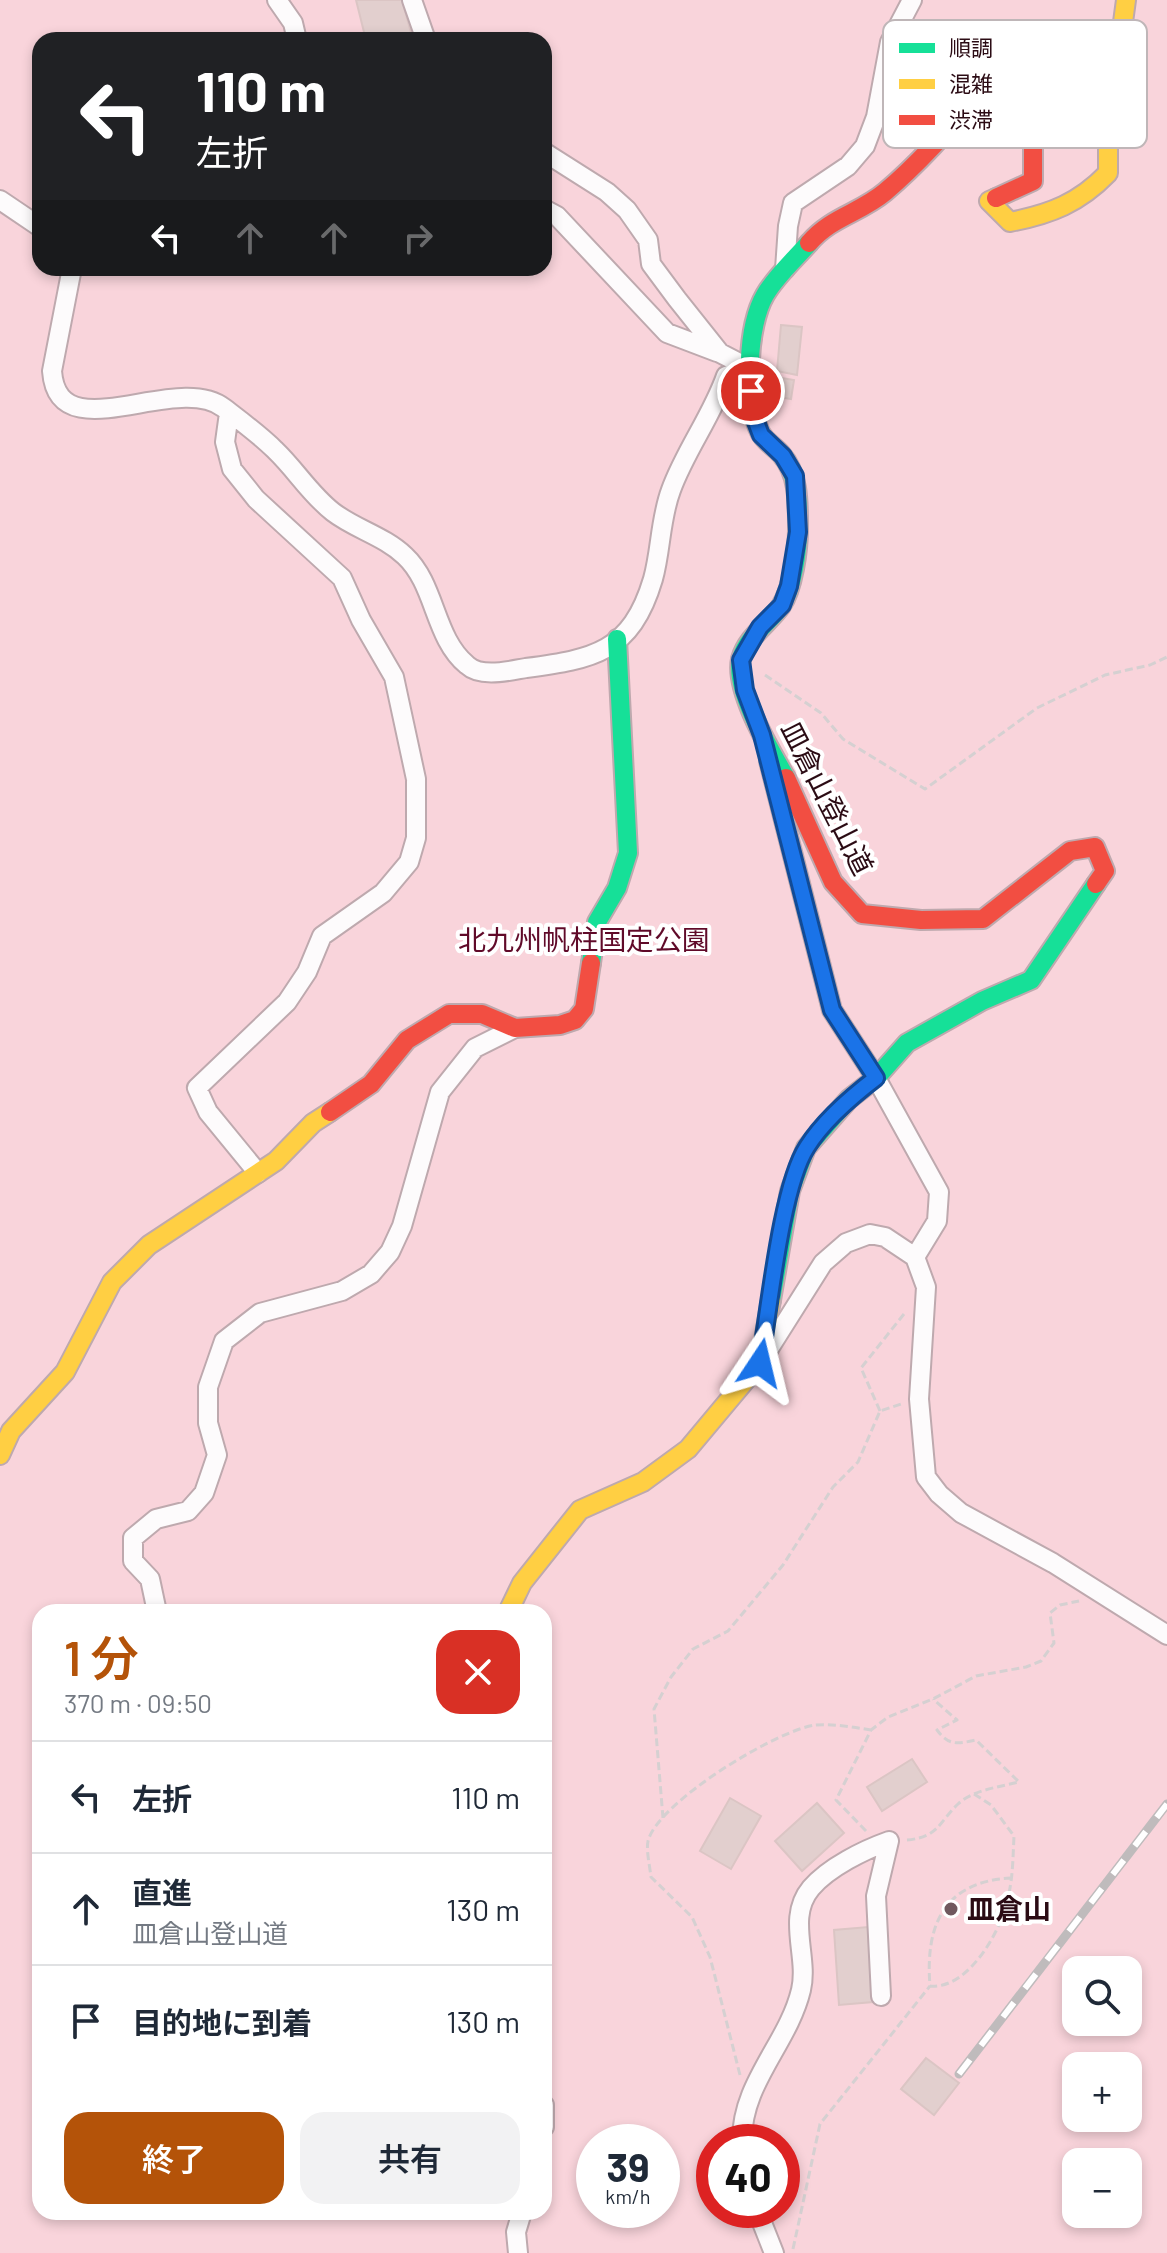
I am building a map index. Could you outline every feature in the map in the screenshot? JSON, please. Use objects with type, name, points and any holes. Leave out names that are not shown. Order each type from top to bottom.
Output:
[{"type":"street","points":[[277,0],[293,23],[295,32]]},
{"type":"street","points":[[412,0],[423,32]]},
{"type":"street","points":[[902,20],[912,0]]},
{"type":"street","points":[[1123,20],[1126,0]]},
{"type":"street","points":[[785,269],[793,203],[848,166],[865,146],[876,117],[883,80]]},
{"type":"street","points":[[741,660],[760,627],[782,605],[789,586],[798,532],[795,476],[783,456],[761,435],[753,414],[749,368],[765,295],[831,221],[866,208],[903,177],[929,148]]},
{"type":"street","points":[[1033,148],[1033,181],[989,201],[1010,222],[1050,215],[1082,201],[1108,173],[1108,148]]},
{"type":"street","points":[[552,157],[607,192],[627,210],[648,240],[651,264],[720,353]]},
{"type":"street","points":[[0,200],[32,222]]},
{"type":"street","points":[[552,213],[667,333],[720,353],[749,368]]},
{"type":"street","points":[[70,276],[52,371],[53,386],[66,404],[86,410],[116,408],[185,395],[203,397],[229,413],[276,450],[299,480],[334,513],[376,535],[407,557],[425,587],[451,650],[470,668],[494,673],[564,663],[607,651],[635,621],[653,579],[671,489],[716,404],[726,376],[749,368]]},
{"type":"street","points":[[229,413],[225,442],[232,469],[256,499],[342,578],[394,677],[416,779],[416,838],[409,862],[383,893],[322,936],[307,972],[287,1002],[197,1088],[208,1112],[258,1173]]},
{"type":"street","points":[[155,1604],[150,1579],[133,1561],[133,1538],[156,1519],[188,1511],[204,1493],[217,1455],[208,1423],[208,1387],[224,1341],[260,1313],[342,1291],[371,1274],[390,1252],[402,1226],[440,1092],[475,1048],[515,1028],[560,1025],[575,1020],[584,1009],[597,922],[617,888],[628,853],[617,639]]},
{"type":"street","name":"皿倉山登山道","points":[[741,660],[745,690],[762,735],[795,793],[833,882],[862,914],[921,920],[983,919],[1070,851],[1095,847],[1105,871],[1031,980],[982,1001],[907,1043],[876,1078],[849,1099],[806,1148],[790,1191],[760,1363]]},
{"type":"street","points":[[762,735],[832,1010],[876,1078],[939,1192],[937,1221],[915,1257]]},
{"type":"street","points":[[0,1455],[11,1431],[35,1401],[65,1372],[112,1282],[149,1245],[276,1161],[313,1123],[371,1084],[407,1040],[449,1014],[482,1014],[515,1028]]},
{"type":"street","points":[[512,1604],[522,1583],[580,1510],[643,1482],[688,1449],[760,1363],[833,1252],[870,1234],[885,1237],[915,1257],[926,1287],[919,1399],[926,1477],[939,1494],[961,1513],[1106,1595],[1167,1635]]},
{"type":"street","points":[[881,1996],[876,1896],[889,1841]]},
{"type":"street","points":[[744,2124],[747,2102],[756,2079],[796,2011],[802,1985],[803,1956],[798,1923],[811,1889],[865,1849],[889,1841]]},
{"type":"street","points":[[518,2253],[516,2232],[520,2220]]},
{"type":"street","points":[[764,2228],[774,2253]]},
{"type":"path","points":[[741,660],[821,713],[843,739],[925,789],[1037,708],[1105,675],[1150,665],[1167,657]]},
{"type":"path","points":[[663,1818],[654,1709],[693,1649],[728,1631],[783,1565],[833,1487],[858,1462],[880,1411],[861,1368],[926,1287]]},
{"type":"path","points":[[880,1411],[919,1399]]},
{"type":"path","points":[[933,1699],[957,1720],[937,1730],[945,1741],[953,1745],[976,1740],[1019,1782],[974,1794],[958,1805],[927,1838],[889,1841],[868,1834],[836,1800],[871,1730],[888,1717],[933,1699],[976,1676],[1026,1667],[1041,1661],[1054,1643],[1050,1613],[1060,1605],[1106,1595]]},
{"type":"path","points":[[747,2102],[710,1957],[692,1917],[651,1877],[648,1840],[663,1818],[732,1763],[768,1740],[814,1725],[871,1730]]},
{"type":"path","points":[[930,1986],[943,1987],[958,1981],[977,1960],[1009,1895],[1014,1836],[991,1805],[974,1794]]},
{"type":"path","points":[[792,2253],[820,2124],[930,1986],[931,1938],[935,1920],[949,1902],[989,1879],[1010,1878]]},
{"type":"green space","name":"北九州帆柱国定公園","points":[[0,0],[1167,0],[1167,2253],[0,2253]]},
{"type":"building","points":[[356,0],[402,0],[411,32],[364,32]]},
{"type":"building","points":[[781,325],[802,327],[797,375],[777,371]]},
{"type":"building","points":[[776,377],[794,380],[791,399],[773,396]]},
{"type":"building","points":[[912,1759],[927,1782],[882,1811],[867,1787]]},
{"type":"building","points":[[730,1798],[761,1816],[731,1869],[700,1851]]},
{"type":"building","points":[[817,1803],[844,1833],[802,1871],[775,1841]]},
{"type":"building","points":[[868,1927],[873,2002],[839,2005],[834,1930]]},
{"type":"building","points":[[926,2058],[959,2083],[934,2115],[901,2089]]},
{"type":"railway","points":[[959,2074],[1167,1804]]},
{"type":"traffic: fast","points":[[786,778],[748,704],[740,672],[741,659],[748,644],[781,606],[789,589],[798,538],[794,480],[787,462],[760,432],[752,401],[750,363],[754,325],[765,295],[809,243]]},
{"type":"traffic: fast","points":[[591,963],[597,922],[617,888],[628,853],[617,639]]},
{"type":"traffic: fast","points":[[771,1300],[790,1191],[806,1148],[849,1099],[876,1078],[907,1043],[982,1001],[1031,980],[1096,884]]},
{"type":"traffic: slow","points":[[1123,20],[1126,0]]},
{"type":"traffic: slow","points":[[996,198],[989,201],[1010,222],[1051,211],[1075,200],[1108,173],[1108,148]]},
{"type":"traffic: slow","points":[[0,1455],[11,1431],[65,1372],[112,1282],[149,1245],[276,1161],[313,1123],[330,1112]]},
{"type":"traffic: slow","points":[[512,1604],[522,1583],[580,1510],[643,1482],[688,1449],[760,1363],[771,1300]]},
{"type":"traffic: jam","points":[[809,243],[827,227],[885,192],[931,148]]},
{"type":"traffic: jam","points":[[996,198],[1033,181],[1033,148]]},
{"type":"traffic: jam","points":[[786,778],[833,882],[862,914],[921,920],[983,919],[1070,851],[1095,847],[1105,871],[1096,884]]},
{"type":"traffic: jam","points":[[330,1112],[371,1084],[407,1040],[449,1014],[482,1014],[515,1028],[560,1025],[575,1020],[584,1009],[591,963]]},
{"type":"place","name":"皿倉山","points":[[951,1909]]},
{"type":"route","points":[[751,391],[753,414],[761,435],[783,456],[795,476],[798,532],[789,586],[782,605],[760,627],[741,660],[745,690],[762,735],[832,1010],[876,1078],[849,1099],[806,1148],[790,1191],[760,1363]]}]
